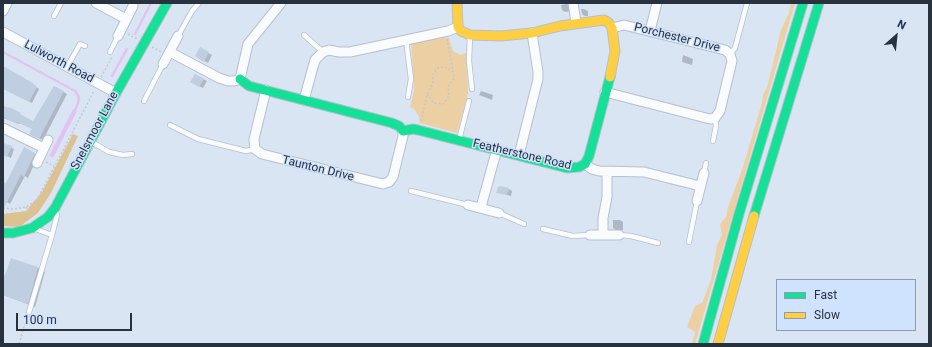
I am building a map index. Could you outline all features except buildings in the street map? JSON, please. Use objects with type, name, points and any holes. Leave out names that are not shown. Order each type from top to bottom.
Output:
[{"type":"main road","name":"Snelsmoor Lane","points":[[3,233],[13,233],[32,228],[48,217],[55,208],[116,92],[167,3]]},
{"type":"main road","points":[[460,3],[458,27],[461,32],[470,35],[501,36],[532,33],[597,20],[604,20],[609,23],[612,28]]},
{"type":"main road","points":[[703,344],[739,214],[803,3]]},
{"type":"main road","points":[[718,344],[748,235],[819,3]]},
{"type":"main road","name":"Featherstone Road","points":[[403,131],[413,129],[418,130],[567,168],[580,167],[585,164],[589,156],[614,61],[615,51],[612,28]]},
{"type":"main road","points":[[240,79],[243,83],[249,86],[392,123],[399,126],[403,131]]},
{"type":"street","points":[[3,11],[7,3]]},
{"type":"street","points":[[96,3],[126,19]]},
{"type":"street","points":[[170,52],[219,78],[228,81],[240,79],[248,44],[281,3]]},
{"type":"street","points":[[573,3],[576,23]]},
{"type":"street","points":[[650,31],[657,3]]},
{"type":"street","points":[[118,36],[134,4]]},
{"type":"street","name":"Porchester Drive","points":[[612,28],[624,25],[725,50],[730,54],[732,61],[720,111],[715,118]]},
{"type":"street","points":[[304,100],[313,67],[316,60],[323,52],[329,50],[350,52],[448,31],[458,27]]},
{"type":"street","name":"Lulworth Road","points":[[3,32],[116,92]]},
{"type":"street","points":[[519,155],[538,79],[532,33]]},
{"type":"street","points":[[163,64],[178,36]]},
{"type":"street","points":[[255,148],[254,139],[266,90]]},
{"type":"street","points":[[605,92],[710,119],[715,118]]},
{"type":"street","points":[[3,128],[46,144],[37,163]]},
{"type":"street","name":"Taunton Drive","points":[[255,148],[262,154],[282,160],[383,184],[389,182],[393,177],[403,131]]},
{"type":"street","points":[[482,207],[497,149]]},
{"type":"street","points":[[585,164],[592,169],[599,171],[644,172],[700,186]]},
{"type":"street","points":[[603,235],[603,218],[607,197],[607,172]]},
{"type":"street","points":[[697,201],[704,173]]},
{"type":"street","points":[[468,205],[482,207],[499,213]]},
{"type":"street","points":[[590,235],[619,235]]},
{"type":"lane","points":[[54,16],[61,3]]},
{"type":"lane","points":[[178,36],[192,11],[199,3]]},
{"type":"lane","points":[[730,54],[735,48],[747,3]]},
{"type":"lane","points":[[304,35],[323,52]]},
{"type":"lane","points":[[470,35],[469,61],[472,90]]},
{"type":"lane","points":[[112,52],[118,36]]},
{"type":"lane","points":[[406,40],[411,79],[408,97]]},
{"type":"lane","points":[[67,67],[80,44],[85,46]]},
{"type":"lane","points":[[144,101],[163,64]]},
{"type":"lane","name":"Featherstone Road","points":[[459,140],[469,101]]},
{"type":"lane","points":[[713,141],[716,126],[715,118]]},
{"type":"lane","points":[[170,125],[198,139],[246,151],[255,148]]},
{"type":"lane","points":[[90,141],[109,152],[123,155],[132,154]]},
{"type":"lane","points":[[704,173],[706,163]]},
{"type":"lane","points":[[411,191],[468,205]]},
{"type":"lane","points":[[689,242],[697,201]]},
{"type":"lane","points":[[29,312],[57,215],[55,208]]},
{"type":"lane","points":[[499,213],[524,224]]},
{"type":"lane","points":[[32,228],[52,235]]},
{"type":"lane","points":[[543,229],[573,236],[590,235]]},
{"type":"lane","points":[[619,235],[631,236],[658,243]]},
{"type":"path","points":[[427,94],[433,103],[443,104],[449,95],[448,87],[453,81],[453,72],[447,37]]},
{"type":"path","points":[[3,208],[14,209],[26,207],[37,200],[98,83],[112,52]]},
{"type":"path","points":[[418,130],[427,94],[433,84],[433,75],[435,71],[438,68],[444,67],[449,68],[453,72]]},
{"type":"path","points":[[19,344],[29,312]]},
{"type":"shaded area","points":[[791,3],[795,3],[695,344],[692,344],[695,332],[687,327],[695,306],[702,303],[711,280],[717,245],[722,235],[720,224],[726,217],[728,207],[743,167],[762,103],[763,94],[767,88],[781,30],[789,13]]},
{"type":"shaded area","points":[[449,38],[453,51],[460,55],[466,53],[468,94],[457,133],[420,123],[419,117],[415,110],[410,107],[414,90],[411,42]]},
{"type":"shaded area","points":[[73,109],[77,111],[53,158],[49,156]]},
{"type":"shaded area","points":[[73,134],[78,136],[51,193],[38,213],[19,227],[3,226],[3,214],[26,211],[42,192]]},
{"type":"waterway","points":[[135,34],[151,3]]},
{"type":"waterway","points":[[112,76],[127,49]]},
{"type":"waterway","points":[[3,52],[75,91],[79,97],[75,110]]},
{"type":"traffic: fast","points":[[3,233],[13,233],[32,228],[48,217],[55,208],[116,93],[167,3]]},
{"type":"traffic: fast","points":[[703,344],[739,214],[803,3]]},
{"type":"traffic: fast","points":[[754,216],[819,3]]},
{"type":"traffic: fast","points":[[240,79],[249,86],[392,123],[399,126],[403,131],[413,129],[418,130],[567,168],[579,167],[585,164],[589,156],[610,77]]},
{"type":"traffic: slow","points":[[457,3],[458,27],[461,31],[470,35],[501,36],[532,33],[560,26],[604,20],[609,23],[612,28],[615,51],[610,77]]},
{"type":"traffic: slow","points":[[718,344],[754,216]]}]
